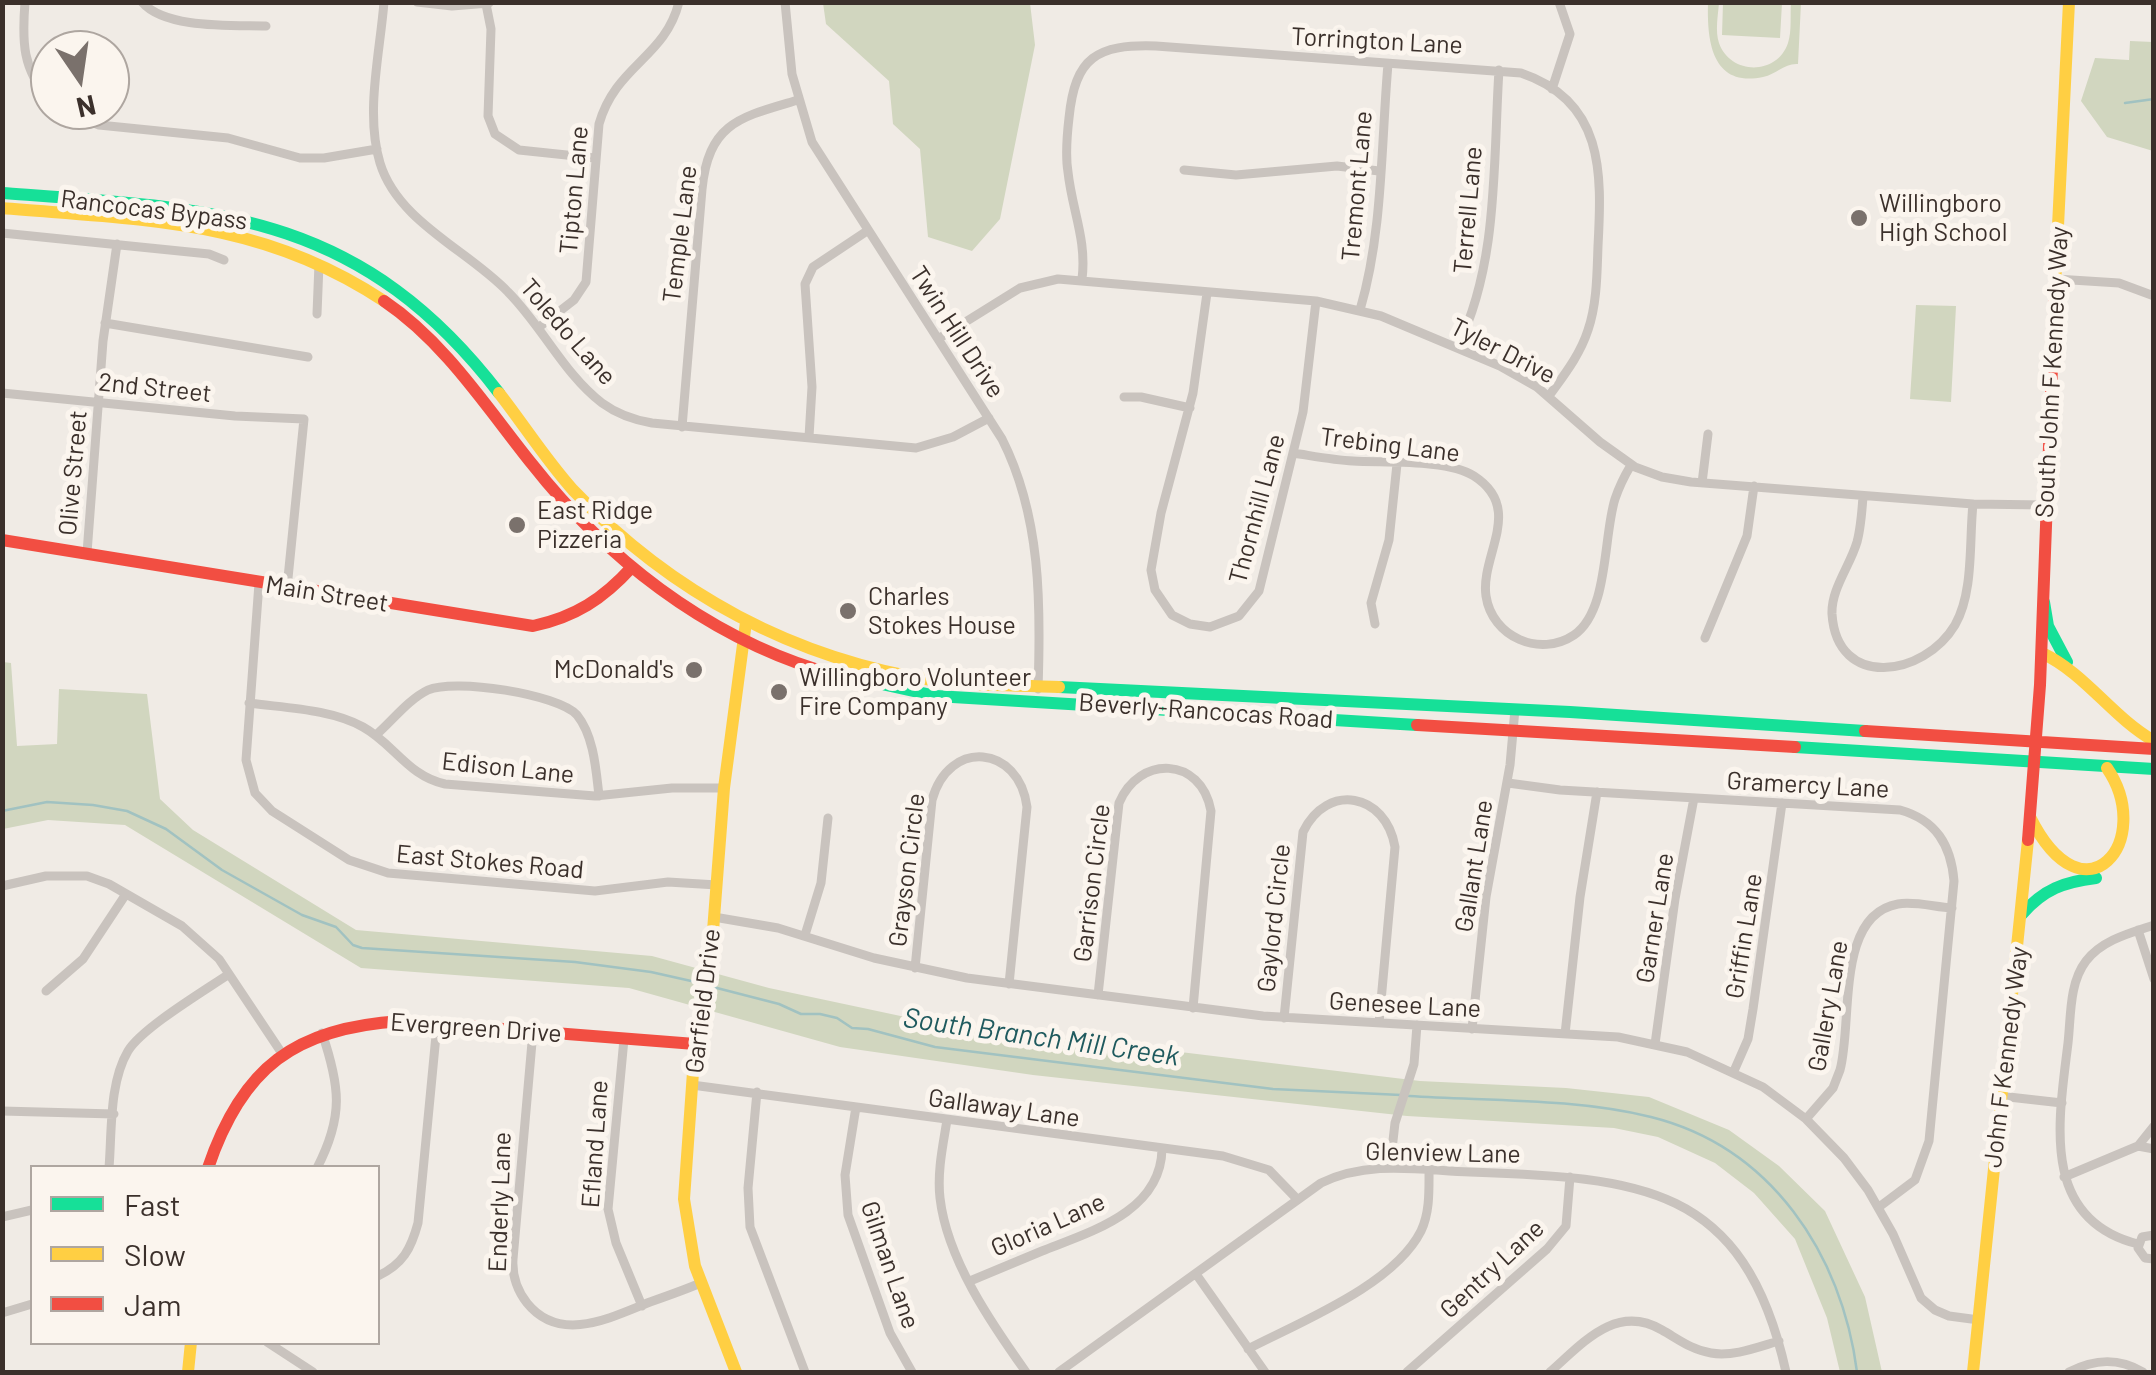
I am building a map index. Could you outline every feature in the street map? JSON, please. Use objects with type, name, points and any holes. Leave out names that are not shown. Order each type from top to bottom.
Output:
[{"type":"main road","name":"South John F Kennedy Way","points":[[2034,742],[2042,653],[2045,504],[2070,2]]},
{"type":"main road","name":"Rancocas Bypass","points":[[2,192],[207,212],[262,224],[361,266],[407,299]]},
{"type":"main road","name":"Rancocas Bypass","points":[[2,208],[230,232],[319,264],[401,313]]},
{"type":"main road","name":"Beverly-Rancocas Road","points":[[407,299],[484,374],[570,486],[641,556],[685,590],[790,642],[895,672],[1038,694],[1514,730],[2154,769]]},
{"type":"main road","name":"Beverly-Rancocas Road","points":[[401,313],[466,378],[555,492],[595,535],[665,593],[791,661],[875,685],[936,696],[1038,694],[1515,710],[2154,749]]},
{"type":"main road","points":[[555,492],[570,486]]},
{"type":"main road","name":"Main Street","points":[[2,540],[533,626],[592,607],[632,567]]},
{"type":"main road","points":[[2044,602],[2055,645],[2072,670]]},
{"type":"main road","name":"Garfield Drive","points":[[736,1372],[684,1224],[695,1044],[714,917],[724,788],[746,622]]},
{"type":"main road","points":[[2042,653],[2058,658],[2122,721],[2154,741]]},
{"type":"main road","name":"John F Kennedy Way","points":[[1973,1372],[2022,914],[2034,742]]},
{"type":"main road","points":[[2094,763],[2128,780]]},
{"type":"main road","points":[[2022,914],[2048,888],[2122,866],[2100,870],[2071,866],[2044,845],[2030,817]]},
{"type":"main road","name":"Evergreen Drive","points":[[209,1165],[219,1131],[234,1104],[282,1054],[322,1033],[369,1022],[695,1044]]},
{"type":"main road","points":[[188,1372],[191,1345]]},
{"type":"street","points":[[24,2],[24,58],[30,71]]},
{"type":"street","points":[[142,2],[151,12],[180,20],[266,26]]},
{"type":"street","name":"Toledo Lane","points":[[384,2],[376,91],[377,149],[393,190],[423,223],[508,291],[602,403],[638,420],[682,427],[916,448],[953,437],[989,418]]},
{"type":"street","points":[[417,2],[489,3],[488,116],[495,134],[518,150],[595,158]]},
{"type":"street","name":"Tipton Lane","points":[[538,328],[574,300],[586,282],[599,124],[611,92],[666,34],[679,2]]},
{"type":"street","name":"Twin Hill Drive","points":[[785,2],[788,57],[798,100],[820,158],[989,418],[1021,476],[1031,518],[1040,620],[1038,694]]},
{"type":"street","points":[[1552,89],[1570,34],[1559,2]]},
{"type":"street","name":"Torrington Lane","points":[[1082,280],[1084,245],[1067,150],[1074,84],[1091,58],[1110,49],[1133,46],[1499,70],[1532,77],[1566,100],[1587,127],[1599,162],[1601,188],[1590,323],[1573,362],[1549,396]]},
{"type":"street","name":"Tremont Lane","points":[[1360,310],[1371,266],[1388,64]]},
{"type":"street","name":"Terrell Lane","points":[[1458,348],[1483,283],[1499,70]]},
{"type":"street","name":"Temple Lane","points":[[682,427],[705,166],[727,126],[798,100]]},
{"type":"street","points":[[130,129],[228,138],[300,158],[377,149]]},
{"type":"street","points":[[1184,170],[1236,175],[1337,166],[1379,171]]},
{"type":"street","points":[[809,437],[812,387],[805,284],[813,266],[867,231]]},
{"type":"street","points":[[2,233],[210,254],[224,260]]},
{"type":"street","name":"Olive Street","points":[[87,553],[105,323],[117,244]]},
{"type":"street","points":[[317,314],[319,264]]},
{"type":"street","points":[[2056,278],[2119,283],[2154,296]]},
{"type":"street","name":"Tyler Drive","points":[[938,339],[1020,288],[1045,281],[1082,280],[1316,301],[1360,310],[1513,373],[1549,396],[1631,464],[1662,477],[1974,504],[2045,504]]},
{"type":"street","name":"Thornhill Lane","points":[[1207,293],[1190,408],[1151,570],[1159,600],[1181,620],[1200,626],[1220,626],[1239,616],[1254,601],[1305,400],[1316,301]]},
{"type":"street","points":[[105,323],[308,356]]},
{"type":"street","name":"2nd Street","points":[[2,394],[304,419],[287,588]]},
{"type":"street","points":[[1124,397],[1190,408]]},
{"type":"street","points":[[1702,483],[1708,434]]},
{"type":"street","name":"Trebing Lane","points":[[1292,453],[1448,468],[1465,472],[1484,485],[1498,516],[1497,538],[1486,581],[1488,604],[1497,622],[1512,636],[1543,645],[1574,635],[1594,609],[1614,500],[1631,464]]},
{"type":"street","points":[[1375,624],[1370,603],[1389,540],[1398,464]]},
{"type":"street","points":[[1705,638],[1746,536],[1754,486]]},
{"type":"street","points":[[1863,496],[1857,541],[1835,595],[1832,616],[1843,648],[1860,662],[1893,670],[1914,662],[1958,622],[1974,504]]},
{"type":"street","name":"East Stokes Road","points":[[260,583],[246,760],[255,793],[272,811],[361,866],[415,877],[582,891],[622,890],[668,882],[717,885]]},
{"type":"street","points":[[376,735],[420,695],[438,686],[472,686],[549,701],[572,710],[586,729],[599,796]]},
{"type":"street","name":"Edison Lane","points":[[249,703],[340,718],[376,735],[411,770],[432,782],[599,796],[672,788],[724,788]]},
{"type":"street","name":"Gallant Lane","points":[[1472,1029],[1486,896],[1508,783],[1515,710]]},
{"type":"street","name":"Grayson Circle","points":[[916,968],[937,782],[948,768],[963,759],[990,758],[1014,772],[1027,807],[1009,984]]},
{"type":"street","name":"Garrison Circle","points":[[1098,995],[1119,803],[1134,778],[1155,769],[1171,768],[1195,779],[1206,794],[1210,812],[1193,1008]]},
{"type":"street","name":"Gramercy Lane","points":[[1508,783],[1900,810],[1936,828],[1951,858],[1954,881],[1926,1152],[1915,1180],[1879,1207]]},
{"type":"street","points":[[1565,1034],[1580,896],[1597,792]]},
{"type":"street","name":"Garner Lane","points":[[1656,1044],[1675,899],[1694,798]]},
{"type":"street","name":"Gaylord Circle","points":[[1284,1018],[1303,832],[1321,809],[1350,800],[1378,811],[1390,828],[1395,847],[1379,1023]]},
{"type":"street","name":"Griffin Lane","points":[[1734,1071],[1748,1039],[1782,803]]},
{"type":"street","points":[[805,935],[823,874],[828,818]]},
{"type":"street","points":[[2,886],[46,876],[100,880],[192,933],[229,974],[282,1054]]},
{"type":"street","points":[[46,991],[83,959],[126,894]]},
{"type":"street","name":"Gallery Lane","points":[[1806,1120],[1833,1088],[1840,1070],[1854,951],[1866,922],[1880,910],[1897,904],[1952,908]]},
{"type":"street","name":"Genesee Lane","points":[[714,917],[805,935],[916,968],[1009,984],[1284,1018],[1565,1034],[1656,1044],[1734,1071],[1763,1087],[1806,1120],[1852,1168],[1879,1207],[1921,1298],[1942,1313],[1978,1320]]},
{"type":"street","points":[[2138,1244],[2119,1240],[2077,1202],[2064,1176],[2058,1145],[2072,1000],[2081,969],[2104,945],[2154,926]]},
{"type":"street","points":[[2138,930],[2154,980]]},
{"type":"street","points":[[109,1165],[118,1078],[132,1044],[229,974]]},
{"type":"street","points":[[1390,1167],[1398,1116],[1409,1083],[1417,1024]]},
{"type":"street","points":[[380,1275],[408,1252],[418,1222],[436,1025]]},
{"type":"street","name":"Enderly Lane","points":[[533,1032],[512,1269],[517,1287],[535,1312],[564,1326],[586,1326],[702,1283]]},
{"type":"street","points":[[319,1165],[330,1143],[338,1101],[334,1069],[322,1033]]},
{"type":"street","name":"Efland Lane","points":[[624,1039],[608,1210],[616,1243],[642,1306]]},
{"type":"street","name":"Gallaway Lane","points":[[692,1084],[1222,1156],[1260,1164],[1298,1198]]},
{"type":"street","points":[[757,1092],[747,1202],[750,1227],[804,1372]]},
{"type":"street","points":[[2000,1096],[2062,1102]]},
{"type":"street","name":"Gilman Lane","points":[[856,1107],[845,1175],[848,1214],[890,1332],[912,1372]]},
{"type":"street","points":[[2,1110],[114,1114]]},
{"type":"street","points":[[947,1120],[940,1199],[948,1230],[989,1321],[1026,1372]]},
{"type":"street","points":[[2064,1176],[2138,1146],[2154,1126]]},
{"type":"street","points":[[2138,1146],[2154,1150]]},
{"type":"street","name":"Gloria Lane","points":[[970,1280],[1089,1232],[1132,1208],[1157,1178],[1162,1167],[1162,1149]]},
{"type":"street","name":"Glenview Lane","points":[[1059,1372],[1298,1198],[1341,1174],[1390,1167],[1570,1177],[1638,1188],[1678,1205],[1726,1240],[1754,1277],[1767,1304],[1786,1372]]},
{"type":"street","points":[[1248,1349],[1346,1299],[1404,1253],[1418,1236],[1426,1217],[1429,1170]]},
{"type":"street","name":"Gentry Lane","points":[[1407,1372],[1547,1249],[1566,1226],[1570,1177]]},
{"type":"street","points":[[2,1217],[30,1210]]},
{"type":"street","points":[[2154,1235],[2142,1237],[2138,1244],[2141,1256],[2154,1259]]},
{"type":"street","points":[[1196,1274],[1266,1372]]},
{"type":"street","points":[[2,1312],[30,1305]]},
{"type":"street","points":[[1550,1372],[1599,1330],[1618,1321],[1650,1324],[1709,1353],[1739,1352],[1779,1342]]},
{"type":"street","points":[[272,1345],[313,1372]]},
{"type":"street","points":[[2068,1372],[2087,1364],[2111,1361],[2143,1372]]},
{"type":"green space","points":[[823,3],[1030,3],[1035,45],[1000,219],[972,251],[928,237],[920,149],[893,124],[889,81],[826,24]]},
{"type":"green space","points":[[1708,3],[1719,3],[1717,33],[1725,54],[1743,66],[1754,67],[1764,66],[1782,54],[1789,38],[1791,3],[1801,3],[1798,64],[1763,77],[1732,75],[1722,68],[1711,45]]},
{"type":"green space","points":[[1723,3],[1782,3],[1780,38],[1722,35]]},
{"type":"green space","points":[[2130,41],[2153,42],[2153,151],[2107,137],[2081,101],[2095,58],[2129,60]]},
{"type":"green space","points":[[1916,305],[1956,306],[1951,402],[1910,399]]},
{"type":"green space","points":[[3,662],[11,663],[17,746],[57,744],[59,689],[147,694],[160,799],[193,830],[356,930],[652,956],[769,988],[924,1021],[1420,1081],[1566,1088],[1649,1097],[1729,1130],[1779,1166],[1825,1211],[1865,1297],[1882,1372],[1840,1372],[1827,1318],[1795,1239],[1754,1193],[1715,1163],[1658,1137],[1614,1128],[1407,1116],[1033,1075],[840,1047],[629,988],[361,968],[125,825],[48,820],[3,829]]},
{"type":"waterway","points":[[2125,103],[2154,99]]},
{"type":"waterway","name":"South Branch Mill Creek","points":[[2,811],[47,802],[127,811],[166,829],[222,870],[302,915],[336,927],[353,945],[362,948],[575,962],[700,983]]},
{"type":"waterway","name":"South Branch Mill Creek","points":[[713,987],[779,1004],[801,1014],[837,1018],[852,1028],[935,1047],[1273,1089],[1401,1095]]},
{"type":"waterway","name":"South Branch Mill Creek","points":[[1409,1096],[1562,1103],[1622,1111],[1694,1132],[1732,1153],[1765,1180],[1817,1247],[1849,1328],[1857,1372]]},
{"type":"traffic: fast","points":[[2,193],[149,205],[277,230],[336,254],[392,287],[446,333],[499,393]]},
{"type":"traffic: fast","points":[[2044,602],[2048,626],[2067,662]]},
{"type":"traffic: fast","points":[[818,670],[936,696],[1417,725]]},
{"type":"traffic: fast","points":[[1059,687],[1865,731]]},
{"type":"traffic: fast","points":[[1795,747],[2154,769]]},
{"type":"traffic: fast","points":[[2022,914],[2055,888],[2096,878]]},
{"type":"traffic: slow","points":[[2055,287],[2069,2]]},
{"type":"traffic: slow","points":[[2,208],[152,221],[246,239],[338,274],[384,301]]},
{"type":"traffic: slow","points":[[499,393],[563,479],[611,527],[651,560],[738,616],[834,657],[885,671],[952,683],[1059,687]]},
{"type":"traffic: slow","points":[[736,1372],[695,1266],[684,1199],[695,1044],[712,944],[724,788],[746,622]]},
{"type":"traffic: slow","points":[[2042,653],[2072,672],[2154,741]]},
{"type":"traffic: slow","points":[[2030,817],[2051,849],[2072,866],[2091,869],[2108,861],[2119,844],[2123,822],[2120,795],[2107,768]]},
{"type":"traffic: slow","points":[[1973,1372],[2028,840]]},
{"type":"traffic: slow","points":[[188,1372],[191,1345]]},
{"type":"traffic: jam","points":[[2028,840],[2040,685],[2055,287]]},
{"type":"traffic: jam","points":[[384,301],[446,356],[561,498],[625,561],[697,614],[776,655],[818,670]]},
{"type":"traffic: jam","points":[[2,540],[533,626],[587,605],[632,567]]},
{"type":"traffic: jam","points":[[1417,725],[1795,747]]},
{"type":"traffic: jam","points":[[1865,731],[2154,749]]},
{"type":"traffic: jam","points":[[209,1165],[238,1103],[256,1079],[277,1059],[331,1033],[401,1021],[695,1044]]},
{"type":"place","name":"Willingboro High School","points":[[1859,218]]},
{"type":"place","name":"East Ridge Pizzeria","points":[[517,525]]},
{"type":"place","name":"Charles Stokes House","points":[[848,611]]},
{"type":"place","name":"McDonald's","points":[[694,670]]},
{"type":"place","name":"Willingboro Volunteer Fire Company","points":[[779,692]]}]
